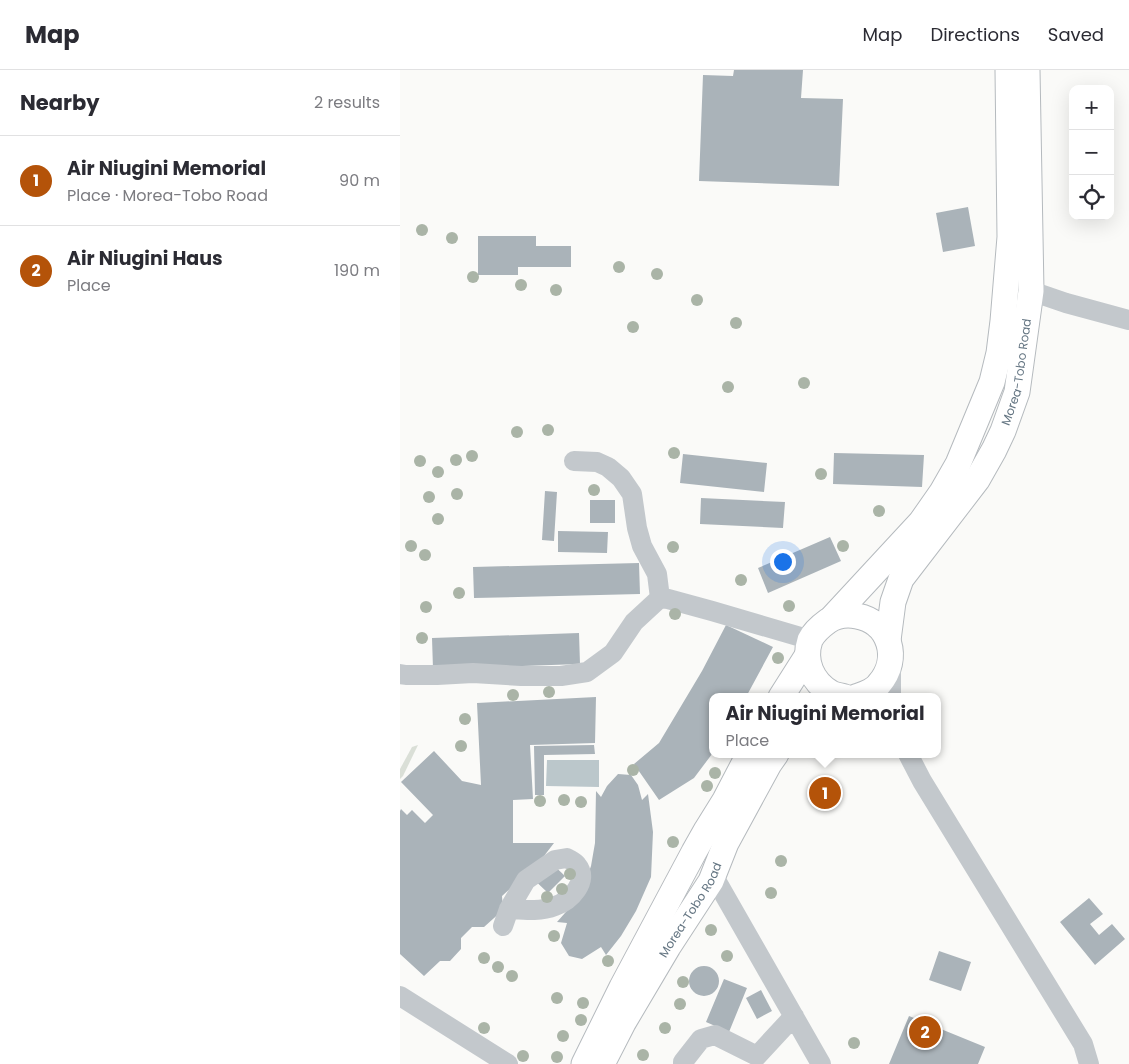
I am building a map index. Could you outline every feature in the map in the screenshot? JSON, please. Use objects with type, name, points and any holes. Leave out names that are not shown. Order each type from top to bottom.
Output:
[{"type":"main road","name":"Morea-Tobo Road","points":[[833,617],[921,522],[942,492],[958,464],[992,382],[999,353],[1003,322],[1010,237],[1008,70]]},
{"type":"main road","name":"Morea-Tobo Road","points":[[890,648],[893,602],[901,580],[978,480],[1003,431],[1016,392],[1031,291],[1027,70]]},
{"type":"main road","points":[[783,693],[820,626],[833,617],[849,614],[865,617],[879,626],[890,648],[888,672],[878,685],[863,693]]},
{"type":"main road","points":[[809,648],[810,672],[819,685],[831,693]]},
{"type":"main road","name":"Morea-Tobo Road","points":[[584,1064],[622,987],[706,829],[725,800],[746,758]]},
{"type":"main road","name":"Morea-Tobo Road","points":[[602,1064],[663,956],[711,881],[726,843],[773,758]]},
{"type":"street","points":[[1031,291],[1066,303],[1129,320]]},
{"type":"street","points":[[574,461],[598,462],[608,467],[621,478],[632,494],[637,528],[642,546],[657,574],[660,598]]},
{"type":"street","points":[[660,598],[712,611],[809,648]]},
{"type":"street","points":[[400,674],[437,676],[473,673],[561,676],[587,672],[613,653],[634,622],[660,598]]},
{"type":"street","points":[[890,648],[892,693]]},
{"type":"street","points":[[910,758],[922,781],[1083,1044],[1089,1064]]},
{"type":"street","points":[[713,875],[821,1064]]},
{"type":"street","points":[[400,996],[485,1058],[508,1064]]},
{"type":"street","points":[[683,1064],[701,1039],[714,1035],[756,1060],[794,1016]]},
{"type":"shaded area","points":[[418,745],[400,779],[400,769],[412,747]]},
{"type":"shaded area","points":[[547,760],[599,760],[599,787],[546,786]]},
{"type":"building","points":[[734,70],[803,70],[801,98],[843,99],[839,186],[699,181],[703,75],[733,76]]},
{"type":"building","points":[[968,207],[975,246],[943,252],[936,213]]},
{"type":"building","points":[[478,236],[536,236],[536,246],[571,246],[571,267],[518,267],[518,275],[478,275]]},
{"type":"building","points":[[834,453],[924,455],[922,487],[833,484]]},
{"type":"building","points":[[683,454],[767,463],[764,492],[680,483]]},
{"type":"building","points":[[545,491],[557,492],[554,541],[542,540]]},
{"type":"building","points":[[701,498],[785,502],[783,528],[700,524]]},
{"type":"building","points":[[590,500],[615,500],[615,523],[590,523]]},
{"type":"building","points":[[558,531],[608,532],[607,553],[558,552]]},
{"type":"building","points":[[830,537],[841,561],[768,593],[758,568]]},
{"type":"building","points":[[639,563],[640,594],[474,598],[473,567]]},
{"type":"building","points":[[726,625],[773,647],[748,693],[709,693],[709,758],[694,778],[659,800],[634,764],[659,743],[702,671]]},
{"type":"building","points":[[579,633],[580,664],[433,669],[432,638]]},
{"type":"building","points":[[596,697],[595,743],[530,745],[533,799],[513,800],[513,843],[554,843],[544,856],[565,876],[548,893],[527,873],[502,896],[503,910],[484,927],[472,927],[461,938],[461,949],[450,961],[440,961],[424,976],[400,954],[400,811],[401,809],[407,815],[412,810],[425,823],[433,815],[401,782],[434,751],[462,781],[481,785],[477,703]]},
{"type":"building","points":[[594,745],[595,754],[544,755],[544,795],[535,795],[534,746]]},
{"type":"building","points":[[618,774],[631,775],[638,785],[642,800],[648,794],[653,832],[651,877],[636,911],[621,936],[606,955],[601,947],[582,959],[569,956],[561,943],[567,923],[557,922],[580,896],[591,866],[595,843],[596,791],[601,797],[607,786]]},
{"type":"building","points":[[1089,898],[1103,914],[1090,924],[1099,935],[1112,924],[1125,939],[1095,965],[1060,922]]},
{"type":"building","points":[[939,951],[971,962],[961,991],[929,980]]},
{"type":"building","points":[[704,966],[715,970],[719,981],[715,992],[704,996],[693,992],[689,981],[693,970]]},
{"type":"building","points":[[724,979],[747,988],[729,1032],[706,1022]]},
{"type":"building","points":[[761,990],[772,1011],[757,1019],[746,998]]},
{"type":"building","points":[[909,1016],[985,1047],[978,1064],[889,1064]]},
{"type":"place","name":"Air Niugini Memorial","points":[[825,793]]},
{"type":"place","name":"Air Niugini Haus","points":[[925,1032]]}]
